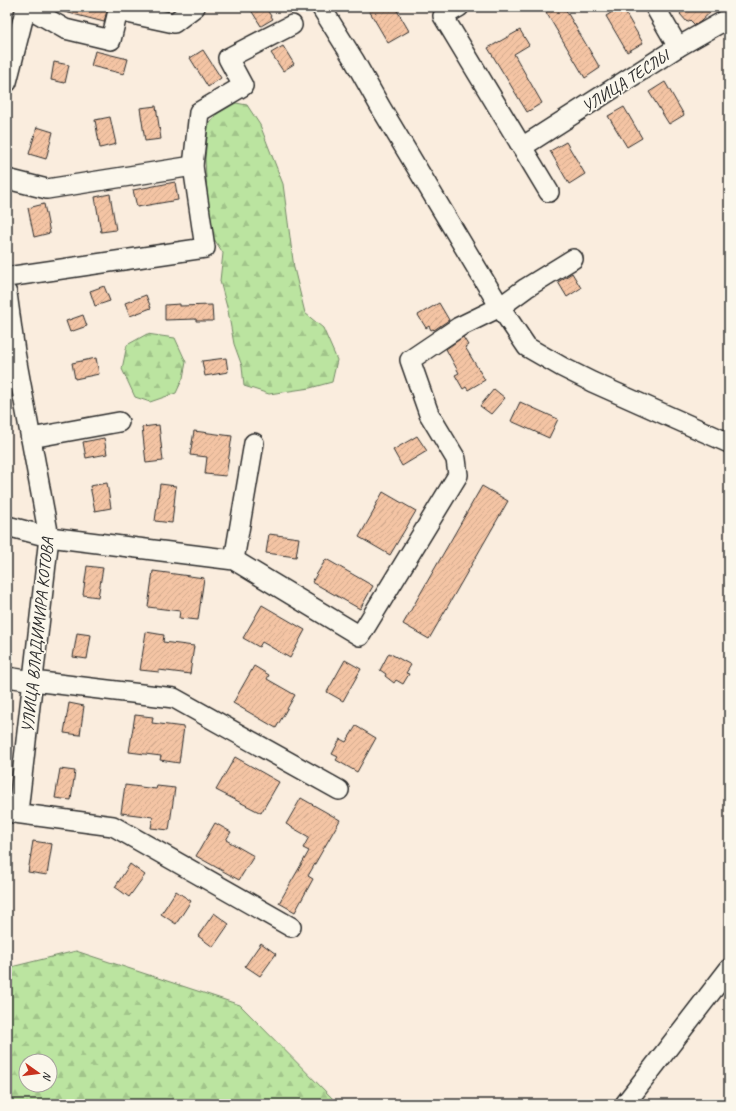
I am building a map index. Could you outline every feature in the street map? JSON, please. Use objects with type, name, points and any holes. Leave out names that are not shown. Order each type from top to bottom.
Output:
[{"type":"street","points":[[7,82],[27,7],[65,29],[111,40],[118,11],[174,23],[195,7]]},
{"type":"street","points":[[320,7],[354,60],[500,307],[527,347],[592,382],[729,443]]},
{"type":"street","points":[[459,7],[443,16],[549,192]]},
{"type":"street","points":[[655,7],[678,47]]},
{"type":"street","name":"УЛИЦА ТЕСЛЫ","points":[[522,147],[678,47],[729,18]]},
{"type":"street","points":[[7,277],[205,248],[193,166],[199,112],[243,86],[228,58],[292,25]]},
{"type":"street","points":[[7,179],[47,189],[193,166]]},
{"type":"street","points":[[7,526],[49,537],[234,560],[360,636],[458,475],[456,459],[429,414],[410,360],[459,327],[500,307],[526,288],[573,259]]},
{"type":"street","name":"УЛИЦА ВЛАДИМИРА КОТОВА","points":[[7,293],[11,352],[31,438],[49,537],[33,681],[12,812]]},
{"type":"street","points":[[31,438],[119,422]]},
{"type":"street","points":[[234,560],[254,443]]},
{"type":"street","points":[[7,676],[33,681],[174,698],[339,790]]},
{"type":"street","points":[[12,812],[114,826],[291,927]]},
{"type":"street","points":[[625,1104],[729,969]]},
{"type":"green space","points":[[236,103],[247,105],[260,125],[283,184],[294,268],[305,313],[323,328],[337,360],[332,382],[310,388],[269,394],[244,386],[242,366],[234,344],[228,311],[220,281],[223,253],[209,231],[205,159],[208,126],[217,114]]},
{"type":"green space","points":[[147,334],[175,338],[186,362],[183,378],[176,393],[150,402],[135,397],[122,369],[127,345]]},
{"type":"green space","points":[[76,951],[240,1005],[338,1104],[7,1104],[7,968]]},
{"type":"building","points":[[62,7],[108,7],[104,22],[61,11]]},
{"type":"building","points":[[249,7],[265,7],[273,19],[261,26]]},
{"type":"building","points":[[367,7],[395,7],[409,31],[388,43]]},
{"type":"building","points":[[543,7],[564,7],[600,68],[585,78]]},
{"type":"building","points":[[622,7],[643,43],[627,52],[606,16]]},
{"type":"building","points":[[678,7],[716,7],[695,25],[690,20],[687,22],[680,14],[682,11]]},
{"type":"building","points":[[520,30],[529,45],[514,54],[542,103],[527,112],[488,48]]},
{"type":"building","points":[[283,46],[294,64],[283,71],[271,53]]},
{"type":"building","points":[[203,50],[221,78],[208,87],[190,58]]},
{"type":"building","points":[[95,51],[128,59],[124,74],[91,66]]},
{"type":"building","points":[[54,62],[69,65],[65,83],[51,80]]},
{"type":"building","points":[[665,82],[684,115],[669,124],[649,92]]},
{"type":"building","points":[[156,106],[161,139],[145,141],[140,108]]},
{"type":"building","points":[[624,107],[642,138],[627,147],[608,116]]},
{"type":"building","points":[[110,117],[116,144],[100,148],[95,120]]},
{"type":"building","points":[[37,127],[53,132],[46,159],[29,154]]},
{"type":"building","points":[[566,142],[585,174],[569,184],[550,151]]},
{"type":"building","points":[[175,182],[178,200],[137,207],[133,190]]},
{"type":"building","points":[[110,194],[116,230],[101,232],[95,197]]},
{"type":"building","points":[[44,204],[50,233],[34,237],[28,208]]},
{"type":"building","points":[[572,273],[581,288],[567,297],[558,282]]},
{"type":"building","points":[[104,286],[110,301],[95,306],[90,291]]},
{"type":"building","points":[[146,295],[151,308],[130,316],[125,303]]},
{"type":"building","points":[[439,303],[449,320],[434,330],[431,330],[429,326],[426,328],[418,315]]},
{"type":"building","points":[[180,304],[180,306],[212,305],[213,321],[196,321],[196,319],[165,320],[165,305]]},
{"type":"building","points":[[83,315],[87,326],[70,332],[66,321]]},
{"type":"building","points":[[463,337],[468,345],[465,347],[485,380],[468,390],[466,387],[463,389],[455,375],[459,373],[446,349]]},
{"type":"building","points":[[96,358],[99,374],[75,379],[72,363]]},
{"type":"building","points":[[226,358],[228,372],[205,376],[202,361]]},
{"type":"building","points":[[494,389],[505,398],[491,414],[480,406]]},
{"type":"building","points":[[520,402],[558,419],[549,438],[511,421]]},
{"type":"building","points":[[159,425],[163,461],[146,463],[142,427]]},
{"type":"building","points":[[194,431],[232,436],[226,476],[205,474],[207,457],[190,455]]},
{"type":"building","points":[[417,436],[427,451],[402,466],[393,450]]},
{"type":"building","points":[[104,438],[107,454],[86,458],[83,442]]},
{"type":"building","points":[[107,483],[111,508],[95,511],[90,486]]},
{"type":"building","points":[[160,484],[176,486],[172,523],[155,521]]},
{"type":"building","points":[[482,486],[508,501],[429,639],[403,624]]},
{"type":"building","points":[[383,492],[416,511],[390,555],[359,537]]},
{"type":"building","points":[[269,534],[299,538],[296,557],[266,553]]},
{"type":"building","points":[[326,559],[373,586],[360,609],[312,582]]},
{"type":"building","points":[[87,566],[103,568],[98,597],[83,595]]},
{"type":"building","points":[[153,571],[204,578],[198,620],[179,618],[180,611],[148,607]]},
{"type":"building","points":[[262,605],[305,630],[290,658],[262,642],[259,647],[243,638]]},
{"type":"building","points":[[146,632],[164,635],[163,642],[194,646],[190,674],[159,670],[159,672],[140,670]]},
{"type":"building","points":[[77,633],[91,635],[87,659],[73,657]]},
{"type":"building","points":[[389,653],[411,665],[406,673],[409,674],[403,684],[396,680],[394,683],[380,670]]},
{"type":"building","points":[[345,660],[361,669],[343,701],[327,692]]},
{"type":"building","points":[[254,666],[269,675],[267,679],[295,695],[276,728],[233,703]]},
{"type":"building","points":[[69,703],[84,706],[80,735],[64,733]]},
{"type":"building","points":[[135,715],[153,717],[152,723],[184,727],[179,763],[160,760],[161,756],[129,752]]},
{"type":"building","points":[[356,726],[376,738],[357,772],[336,760],[338,757],[332,754],[340,739],[346,742]]},
{"type":"building","points":[[235,757],[279,782],[261,813],[216,790]]},
{"type":"building","points":[[60,769],[75,771],[71,800],[55,798]]},
{"type":"building","points":[[125,785],[156,789],[157,786],[175,788],[169,830],[151,828],[153,817],[121,813]]},
{"type":"building","points":[[301,798],[340,820],[308,876],[313,879],[295,912],[279,903],[309,851],[303,848],[309,837],[286,824]]},
{"type":"building","points":[[215,823],[231,832],[226,840],[254,856],[239,880],[196,856]]},
{"type":"building","points":[[33,841],[52,844],[47,875],[28,872]]},
{"type":"building","points":[[130,864],[145,875],[129,897],[115,887]]},
{"type":"building","points":[[176,891],[191,901],[176,924],[161,914]]},
{"type":"building","points":[[214,913],[229,924],[213,947],[198,936]]},
{"type":"building","points":[[261,943],[276,954],[260,976],[245,966]]}]
